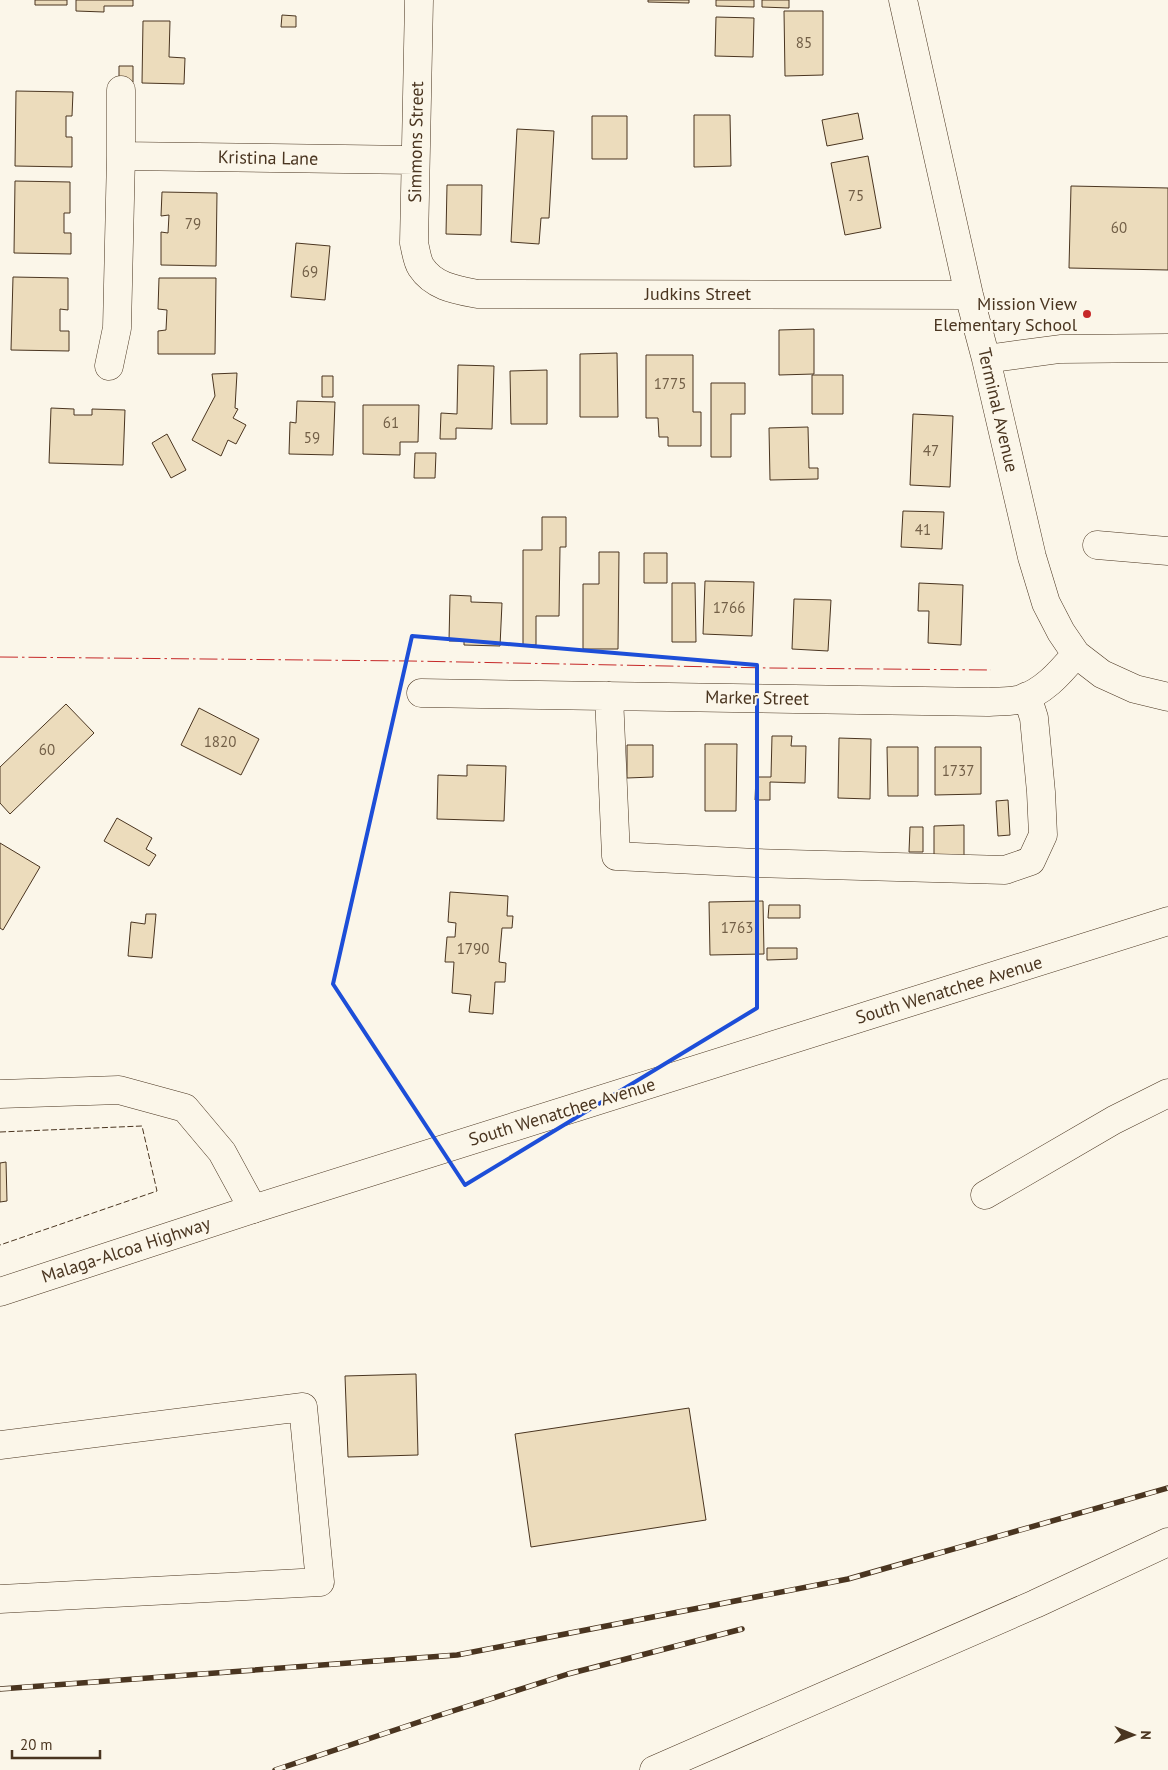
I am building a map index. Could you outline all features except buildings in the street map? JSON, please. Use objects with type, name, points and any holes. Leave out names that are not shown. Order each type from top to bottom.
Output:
[{"type":"street","name":"Simmons Street","points":[[419,0],[414,160],[414,244],[420,266],[431,278]]},
{"type":"street","name":"Terminal Avenue","points":[[903,0],[969,295],[986,359],[1032,557],[1046,603],[1061,632],[1076,654],[1102,674],[1135,688],[1168,697]]},
{"type":"street","points":[[109,366],[117,328],[121,90]]},
{"type":"street","name":"Kristina Lane","points":[[121,156],[414,160]]},
{"type":"street","name":"Judkins Street","points":[[431,278],[451,289],[478,294],[969,295]]},
{"type":"street","points":[[986,359],[1060,349],[1168,348]]},
{"type":"street","points":[[1097,545],[1168,551]]},
{"type":"street","name":"Marker Street","points":[[421,693],[988,702],[1016,700],[1037,691],[1056,677],[1076,654]]},
{"type":"street","points":[[609,696],[616,856],[756,863],[1006,870],[1032,861],[1043,835],[1034,718],[1026,696]]},
{"type":"street","name":"South Wenatchee Avenue","points":[[253,1209],[1168,921]]},
{"type":"street","points":[[0,1094],[119,1090],[185,1108],[222,1152],[253,1209]]},
{"type":"street","points":[[985,1195],[1114,1120],[1168,1093]]},
{"type":"street","name":"Malaga-Alcoa Highway","points":[[0,1292],[253,1209]]},
{"type":"street","points":[[0,1445],[303,1407],[320,1582],[0,1600]]},
{"type":"street","points":[[654,1770],[1026,1608],[1168,1542]]},
{"type":"highlighted area","points":[[412,636],[757,665],[757,1008],[465,1185],[333,984]]},
{"type":"railway","points":[[0,1689],[457,1655],[848,1579],[1168,1488]]},
{"type":"railway","points":[[275,1770],[568,1674],[742,1629]]},
{"type":"fence","points":[[0,1132],[142,1126],[157,1191],[0,1245]]},
{"type":"power","points":[[0,657],[991,670]]},
{"type":"place","name":"Mission View Elementary School","points":[[1087,314]]}]
